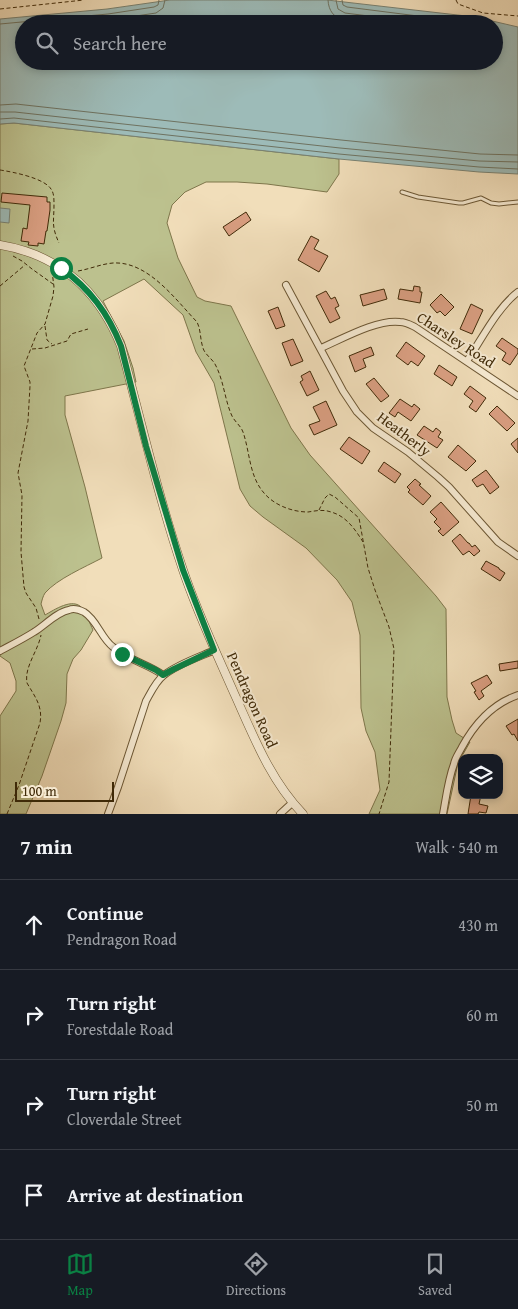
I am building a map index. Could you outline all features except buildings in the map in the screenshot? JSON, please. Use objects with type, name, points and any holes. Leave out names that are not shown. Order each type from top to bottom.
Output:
[{"type":"street","name":"Pendragon Road","points":[[0,245],[31,253],[50,262],[73,277],[86,289],[104,311],[115,330],[121,346],[146,446],[183,570],[214,650],[265,761],[292,803],[303,814]]},
{"type":"street","name":"Heatherly","points":[[286,285],[343,391],[357,412],[373,428],[408,452],[438,477],[498,542],[518,556]]},
{"type":"street","points":[[467,361],[502,307],[518,292]]},
{"type":"street","name":"Charsley Road","points":[[321,348],[378,324],[402,322],[416,327],[518,396]]},
{"type":"street","points":[[0,651],[41,627],[62,612],[70,609],[82,611],[89,616],[102,637],[112,647],[163,675]]},
{"type":"street","points":[[108,814],[152,688],[163,675],[214,650]]},
{"type":"street","points":[[443,814],[454,762],[469,734],[483,716],[498,704],[518,695]]},
{"type":"street","points":[[280,814],[292,803]]},
{"type":"lane","points":[[402,192],[418,198],[459,204],[481,198],[491,203],[499,204],[518,202]]},
{"type":"path","points":[[0,9],[84,0]]},
{"type":"path","points":[[456,0],[458,4],[484,12],[518,16]]},
{"type":"path","points":[[0,170],[33,178],[47,184],[54,194],[52,226],[59,243]]},
{"type":"path","points":[[14,256],[53,284]]},
{"type":"path","points":[[50,262],[53,296],[45,324],[47,340],[52,345]]},
{"type":"path","points":[[78,271],[113,263],[130,265],[153,277],[161,284],[197,322],[203,349],[216,365],[233,417],[242,430],[254,476],[263,493],[286,508],[299,511],[331,512],[346,520],[354,528],[362,542],[371,579],[389,627],[394,649],[389,782],[379,814]]},
{"type":"path","points":[[0,286],[26,264]]},
{"type":"path","points":[[7,814],[41,717],[40,708],[27,683],[26,676],[41,640],[41,627],[36,608],[24,587],[21,552],[22,495],[18,473],[28,421],[30,386],[24,366],[37,333],[45,324]]},
{"type":"path","points":[[31,349],[44,348],[68,341],[72,334],[88,329]]},
{"type":"path","points":[[319,511],[327,495],[335,497],[359,518],[362,542]]},
{"type":"green space","points":[[14,123],[339,159],[339,174],[327,192],[267,184],[206,182],[185,192],[172,205],[167,223],[178,258],[197,297],[205,301],[231,306],[291,428],[310,455],[446,609],[447,697],[456,733],[470,742],[463,754],[458,754],[458,763],[447,814],[369,814],[380,790],[375,752],[366,731],[361,708],[360,635],[352,602],[337,580],[306,548],[250,506],[240,489],[214,383],[196,352],[183,315],[144,279],[103,301],[124,341],[136,382],[65,396],[65,415],[102,558],[50,588],[45,593],[41,604],[45,615],[69,604],[78,605],[82,608],[93,630],[73,659],[67,674],[66,703],[61,721],[42,776],[26,814],[0,814],[0,716],[16,691],[16,681],[10,663],[0,656],[0,124]]},
{"type":"water","points":[[170,0],[327,0],[458,15],[43,15],[107,9]]},
{"type":"water","points":[[15,18],[15,70],[503,70],[503,24],[518,27],[518,174],[339,159],[14,123],[0,124],[0,19]]},
{"type":"water","points":[[0,208],[10,209],[9,223],[0,222]]},
{"type":"route","points":[[61,268],[86,289],[104,311],[115,330],[121,346],[146,446],[183,570],[214,650],[163,675],[122,654]]}]
